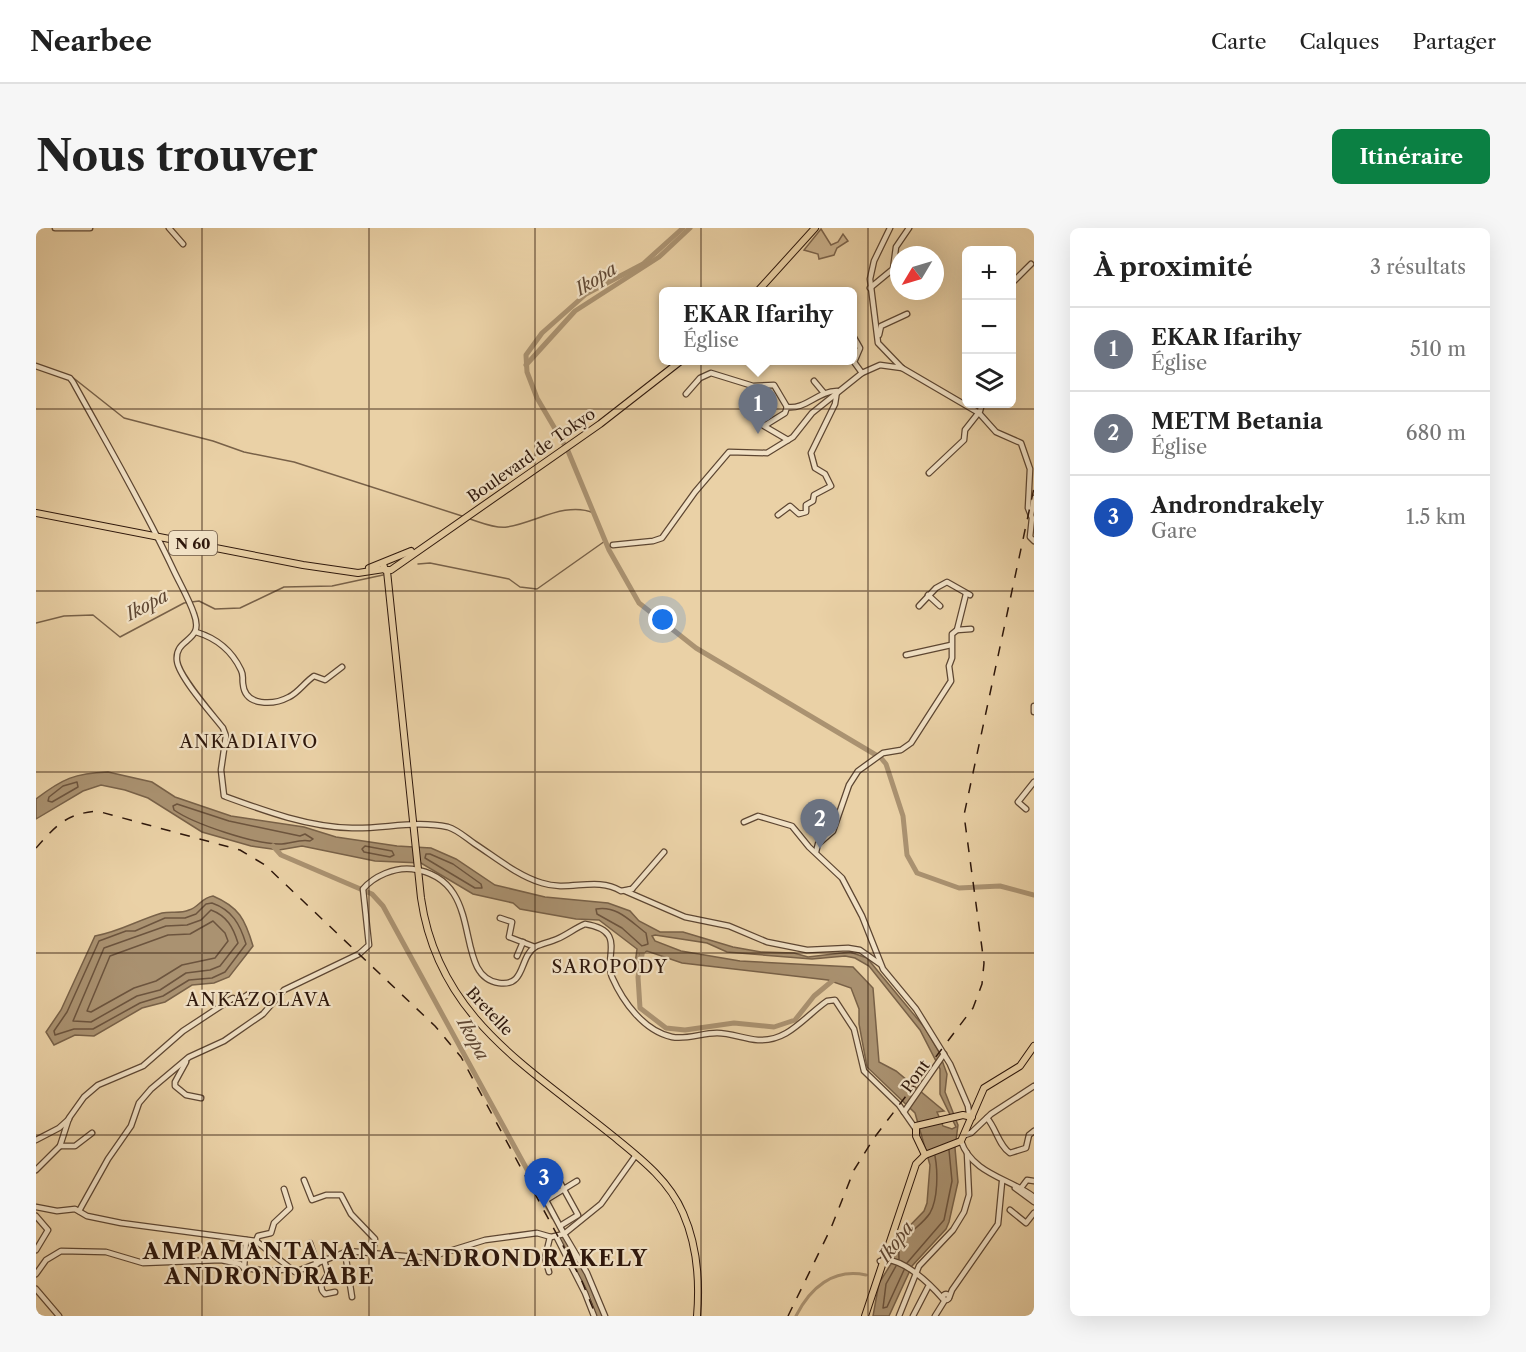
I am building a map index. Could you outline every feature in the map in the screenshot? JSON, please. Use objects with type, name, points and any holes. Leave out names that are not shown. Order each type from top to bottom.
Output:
[{"type":"main road","points":[[761,287],[815,228]]},
{"type":"main road","name":"Boulevard de Tokyo","points":[[388,567],[438,536],[565,448],[675,365]]},
{"type":"main road","name":"N 60","points":[[36,513],[303,565],[366,573],[388,567]]},
{"type":"main road","name":"Bretelle","points":[[388,567],[418,868],[429,938],[444,975],[464,1007],[509,1052],[636,1155],[661,1179],[684,1215],[697,1266],[697,1316]]},
{"type":"main road","points":[[864,1316],[909,1174],[924,1154],[961,1140],[968,1116],[986,1086],[1020,1066],[1034,1046]]},
{"type":"main road","points":[[924,1154],[917,1127],[968,1116]]},
{"type":"street","points":[[55,228],[90,228]]},
{"type":"street","points":[[169,228],[183,244]]},
{"type":"street","points":[[890,228],[874,261],[870,288],[877,320],[878,343],[902,368],[979,413],[996,432],[1019,441],[1025,450],[1030,470],[1028,508],[1030,515]]},
{"type":"street","points":[[870,288],[893,269],[896,247],[909,228]]},
{"type":"street","points":[[1016,278],[1031,264]]},
{"type":"street","points":[[878,343],[881,326],[907,314]]},
{"type":"street","points":[[856,365],[862,374]]},
{"type":"street","points":[[613,545],[662,538],[695,492],[729,452],[743,451],[763,454],[788,440],[812,413],[837,391],[862,374],[880,365],[902,368]]},
{"type":"street","points":[[36,366],[70,378],[73,382],[158,536],[194,614],[196,632]]},
{"type":"street","points":[[687,394],[700,378],[716,373],[753,386],[774,385],[787,407],[786,413],[764,426],[788,440]]},
{"type":"street","points":[[814,381],[824,393]]},
{"type":"street","points":[[787,407],[797,407],[824,393],[837,391]]},
{"type":"street","points":[[778,515],[790,506],[799,514],[806,512],[806,505],[813,501],[814,495],[831,486],[825,474],[815,468],[811,453],[835,404],[837,391]]},
{"type":"street","points":[[929,473],[964,440],[965,430],[981,408]]},
{"type":"street","points":[[1034,498],[1030,515],[1030,537],[1034,541]]},
{"type":"street","points":[[816,852],[818,844],[833,831],[855,775],[888,750],[906,748],[931,708],[949,685],[952,634],[957,630],[968,595],[957,585],[947,582],[928,595],[919,606]]},
{"type":"street","points":[[928,595],[940,606]]},
{"type":"street","points":[[957,630],[971,629]]},
{"type":"street","points":[[196,632],[222,645],[243,673],[246,692],[264,704],[287,698],[314,676],[325,680],[342,667]]},
{"type":"street","points":[[196,632],[180,647],[177,661],[184,679],[223,728],[226,736],[221,770],[224,796],[284,816],[329,827],[450,828],[523,875],[543,884],[569,887],[596,883],[621,891],[632,889]]},
{"type":"street","points":[[906,655],[951,645]]},
{"type":"street","points":[[1034,706],[1034,712]]},
{"type":"street","points":[[1026,809],[1018,802],[1034,782]]},
{"type":"street","points":[[744,822],[758,816],[785,822],[799,831],[809,848],[816,852],[847,885],[875,956],[916,1009],[944,1054],[968,1106],[968,1116]]},
{"type":"street","points":[[664,852],[632,889],[625,891],[685,917],[729,926],[766,942],[807,950],[848,948],[875,956]]},
{"type":"street","points":[[79,1211],[108,1159],[131,1126],[140,1100],[189,1057],[224,1041],[263,1014],[284,990],[365,949],[370,938],[362,891],[394,869],[418,868],[443,880],[452,889],[462,906],[470,947],[478,970],[484,977],[498,983],[512,982],[521,974],[535,947],[585,924],[600,929],[612,943],[612,977],[630,1005],[650,1027],[674,1038],[706,1033],[731,1034],[757,1040],[784,1036],[824,1003],[835,1000],[854,1029],[864,1071],[917,1127]]},
{"type":"street","points":[[500,918],[512,922],[509,937]]},
{"type":"street","points":[[500,934],[535,947]]},
{"type":"street","points":[[517,956],[523,942]]},
{"type":"street","points":[[36,1140],[59,1128],[77,1105],[99,1085],[143,1066],[183,1031],[216,1007],[233,998],[237,1002],[247,995]]},
{"type":"street","name":"Pont","points":[[904,1112],[944,1054]]},
{"type":"street","points":[[189,1057],[175,1086],[193,1098],[201,1098]]},
{"type":"street","points":[[899,1316],[915,1272],[923,1260],[952,1230],[964,1212],[969,1195],[967,1153],[961,1140],[987,1118],[1034,1086]]},
{"type":"street","points":[[36,1170],[60,1146],[69,1118]]},
{"type":"street","points":[[987,1118],[1004,1148],[1010,1153],[1026,1148],[1029,1135],[1034,1131]]},
{"type":"street","points":[[60,1146],[75,1146],[92,1133]]},
{"type":"street","points":[[967,1153],[1034,1202]]},
{"type":"street","points":[[36,1207],[57,1211],[75,1209],[87,1216],[121,1223],[256,1241],[298,1272],[345,1252],[373,1251],[427,1258],[485,1240],[537,1233],[558,1235],[601,1204],[636,1155]]},
{"type":"street","points":[[551,1166],[578,1215],[560,1226]]},
{"type":"street","points":[[534,1176],[560,1226],[558,1235],[545,1258],[549,1272]]},
{"type":"street","points":[[304,1180],[312,1200],[326,1195],[341,1195],[351,1214],[375,1239],[373,1251]]},
{"type":"street","points":[[1022,1188],[1027,1180],[1034,1181]]},
{"type":"street","points":[[546,1200],[577,1181]]},
{"type":"street","points":[[1005,1183],[1022,1188],[1034,1197]]},
{"type":"street","points":[[936,1316],[947,1296],[995,1230],[1001,1214],[1005,1183]]},
{"type":"street","points":[[256,1241],[258,1236],[271,1233],[274,1223],[290,1208],[284,1189]]},
{"type":"street","points":[[1010,1210],[1026,1223],[1034,1213]]},
{"type":"street","points":[[36,1216],[48,1230],[36,1250]]},
{"type":"street","points":[[558,1235],[594,1316]]},
{"type":"street","points":[[558,1235],[586,1273],[605,1316]]},
{"type":"street","points":[[244,1268],[246,1240]]},
{"type":"street","points":[[310,1243],[317,1264]]},
{"type":"street","points":[[36,1274],[46,1260],[61,1251],[106,1252],[131,1262],[151,1264],[221,1260],[240,1264],[244,1268],[270,1271],[291,1269]]},
{"type":"street","points":[[345,1252],[352,1297]]},
{"type":"street","points":[[324,1260],[328,1274],[321,1285],[322,1290],[325,1294],[335,1292]]},
{"type":"street","points":[[883,1260],[915,1272],[947,1296]]},
{"type":"street","points":[[913,1316],[928,1287]]},
{"type":"street","points":[[36,1289],[59,1316]]},
{"type":"shaded area","points":[[821,229],[831,245],[838,242],[843,234],[848,241],[837,248],[834,255],[819,259],[818,254],[804,250]]},
{"type":"water","points":[[108,772],[152,782],[175,797],[231,816],[304,827],[336,837],[397,846],[431,848],[456,859],[495,885],[545,897],[608,903],[630,911],[639,921],[660,932],[683,932],[733,947],[761,952],[794,953],[808,957],[850,952],[867,958],[925,1028],[939,1052],[947,1074],[945,1092],[958,1125],[955,1148],[958,1182],[946,1229],[912,1266],[889,1316],[873,1316],[879,1283],[891,1264],[898,1238],[924,1211],[927,1203],[930,1165],[915,1113],[867,1067],[859,1024],[859,1009],[851,988],[828,980],[682,963],[647,951],[640,954],[639,965],[635,964],[637,949],[599,920],[576,919],[520,909],[513,903],[473,894],[421,863],[375,861],[302,846],[279,850],[251,846],[202,832],[148,798],[101,785],[83,791],[36,819],[36,799],[69,778]],"holes":[[[652,936],[707,943],[727,952],[812,959],[845,956],[855,958],[869,966],[920,1030],[940,1069],[940,1094],[956,1127],[952,1129],[943,1126],[937,1112],[944,1111],[896,1071],[879,1062],[873,988],[853,967],[740,961],[681,951],[655,941]]]},
{"type":"water","points":[[213,896],[222,900],[240,915],[253,946],[229,977],[214,983],[192,985],[165,1002],[142,1008],[94,1036],[75,1035],[54,1045],[46,1032],[61,1010],[95,936],[162,913],[186,911]]},
{"type":"waterway","points":[[683,228],[643,264],[586,294],[542,333],[526,355],[527,372],[537,398],[568,451],[609,550],[639,603],[696,648],[881,758],[886,764],[903,816],[907,855],[917,873],[959,888],[1000,886],[1034,895]]},
{"type":"waterway","name":"Ikopa","points":[[526,365],[575,311],[659,257],[690,228]]},
{"type":"waterway","points":[[71,376],[124,418],[213,441],[244,452],[294,462],[462,516]]},
{"type":"waterway","points":[[470,519],[502,527],[518,525],[561,511],[583,510],[594,513]]},
{"type":"waterway","name":"Ikopa","points":[[418,564],[430,563],[509,579],[520,587],[537,589],[605,541]]},
{"type":"waterway","name":"Ikopa","points":[[36,623],[64,616],[93,615],[120,637],[184,603],[199,601],[215,609],[240,608],[284,587],[332,586],[383,575]]},
{"type":"waterway","name":"Ikopa","points":[[273,846],[281,855],[372,894],[383,906],[553,1217]]},
{"type":"waterway","name":"Ikopa","points":[[643,949],[638,977],[640,1008],[666,1028],[685,1030],[734,1023],[774,1027],[795,1020],[814,996],[837,977]]},
{"type":"waterway","name":"Ikopa","points":[[564,1239],[593,1296],[600,1316]]},
{"type":"waterway","points":[[796,1316],[808,1297],[824,1282],[843,1275],[866,1275]]},
{"type":"railway","points":[[788,1316],[831,1228],[854,1170],[874,1138],[973,1008],[982,984],[984,963],[964,815],[1034,488]]},
{"type":"railway","points":[[36,848],[62,822],[77,815],[97,811],[240,850],[265,865],[435,1026],[461,1057],[581,1279],[596,1316]]},
{"type":"place","name":"EKAR Ifarihy","points":[[758,434]]},
{"type":"place","name":"METM Betania","points":[[820,849]]},
{"type":"place","name":"Androndrakely","points":[[544,1208]]},
{"type":"district","name":"ANKADIAIVO","points":[[249,742]]},
{"type":"district","name":"SAROPODY","points":[[610,967]]},
{"type":"district","name":"ANKAZOLAVA","points":[[259,1000]]},
{"type":"district","name":"ANDRONDRAKELY","points":[[526,1258]]},
{"type":"district","name":"AMPAMANTANANA ANDRONDRABE","points":[[270,1264]]}]
